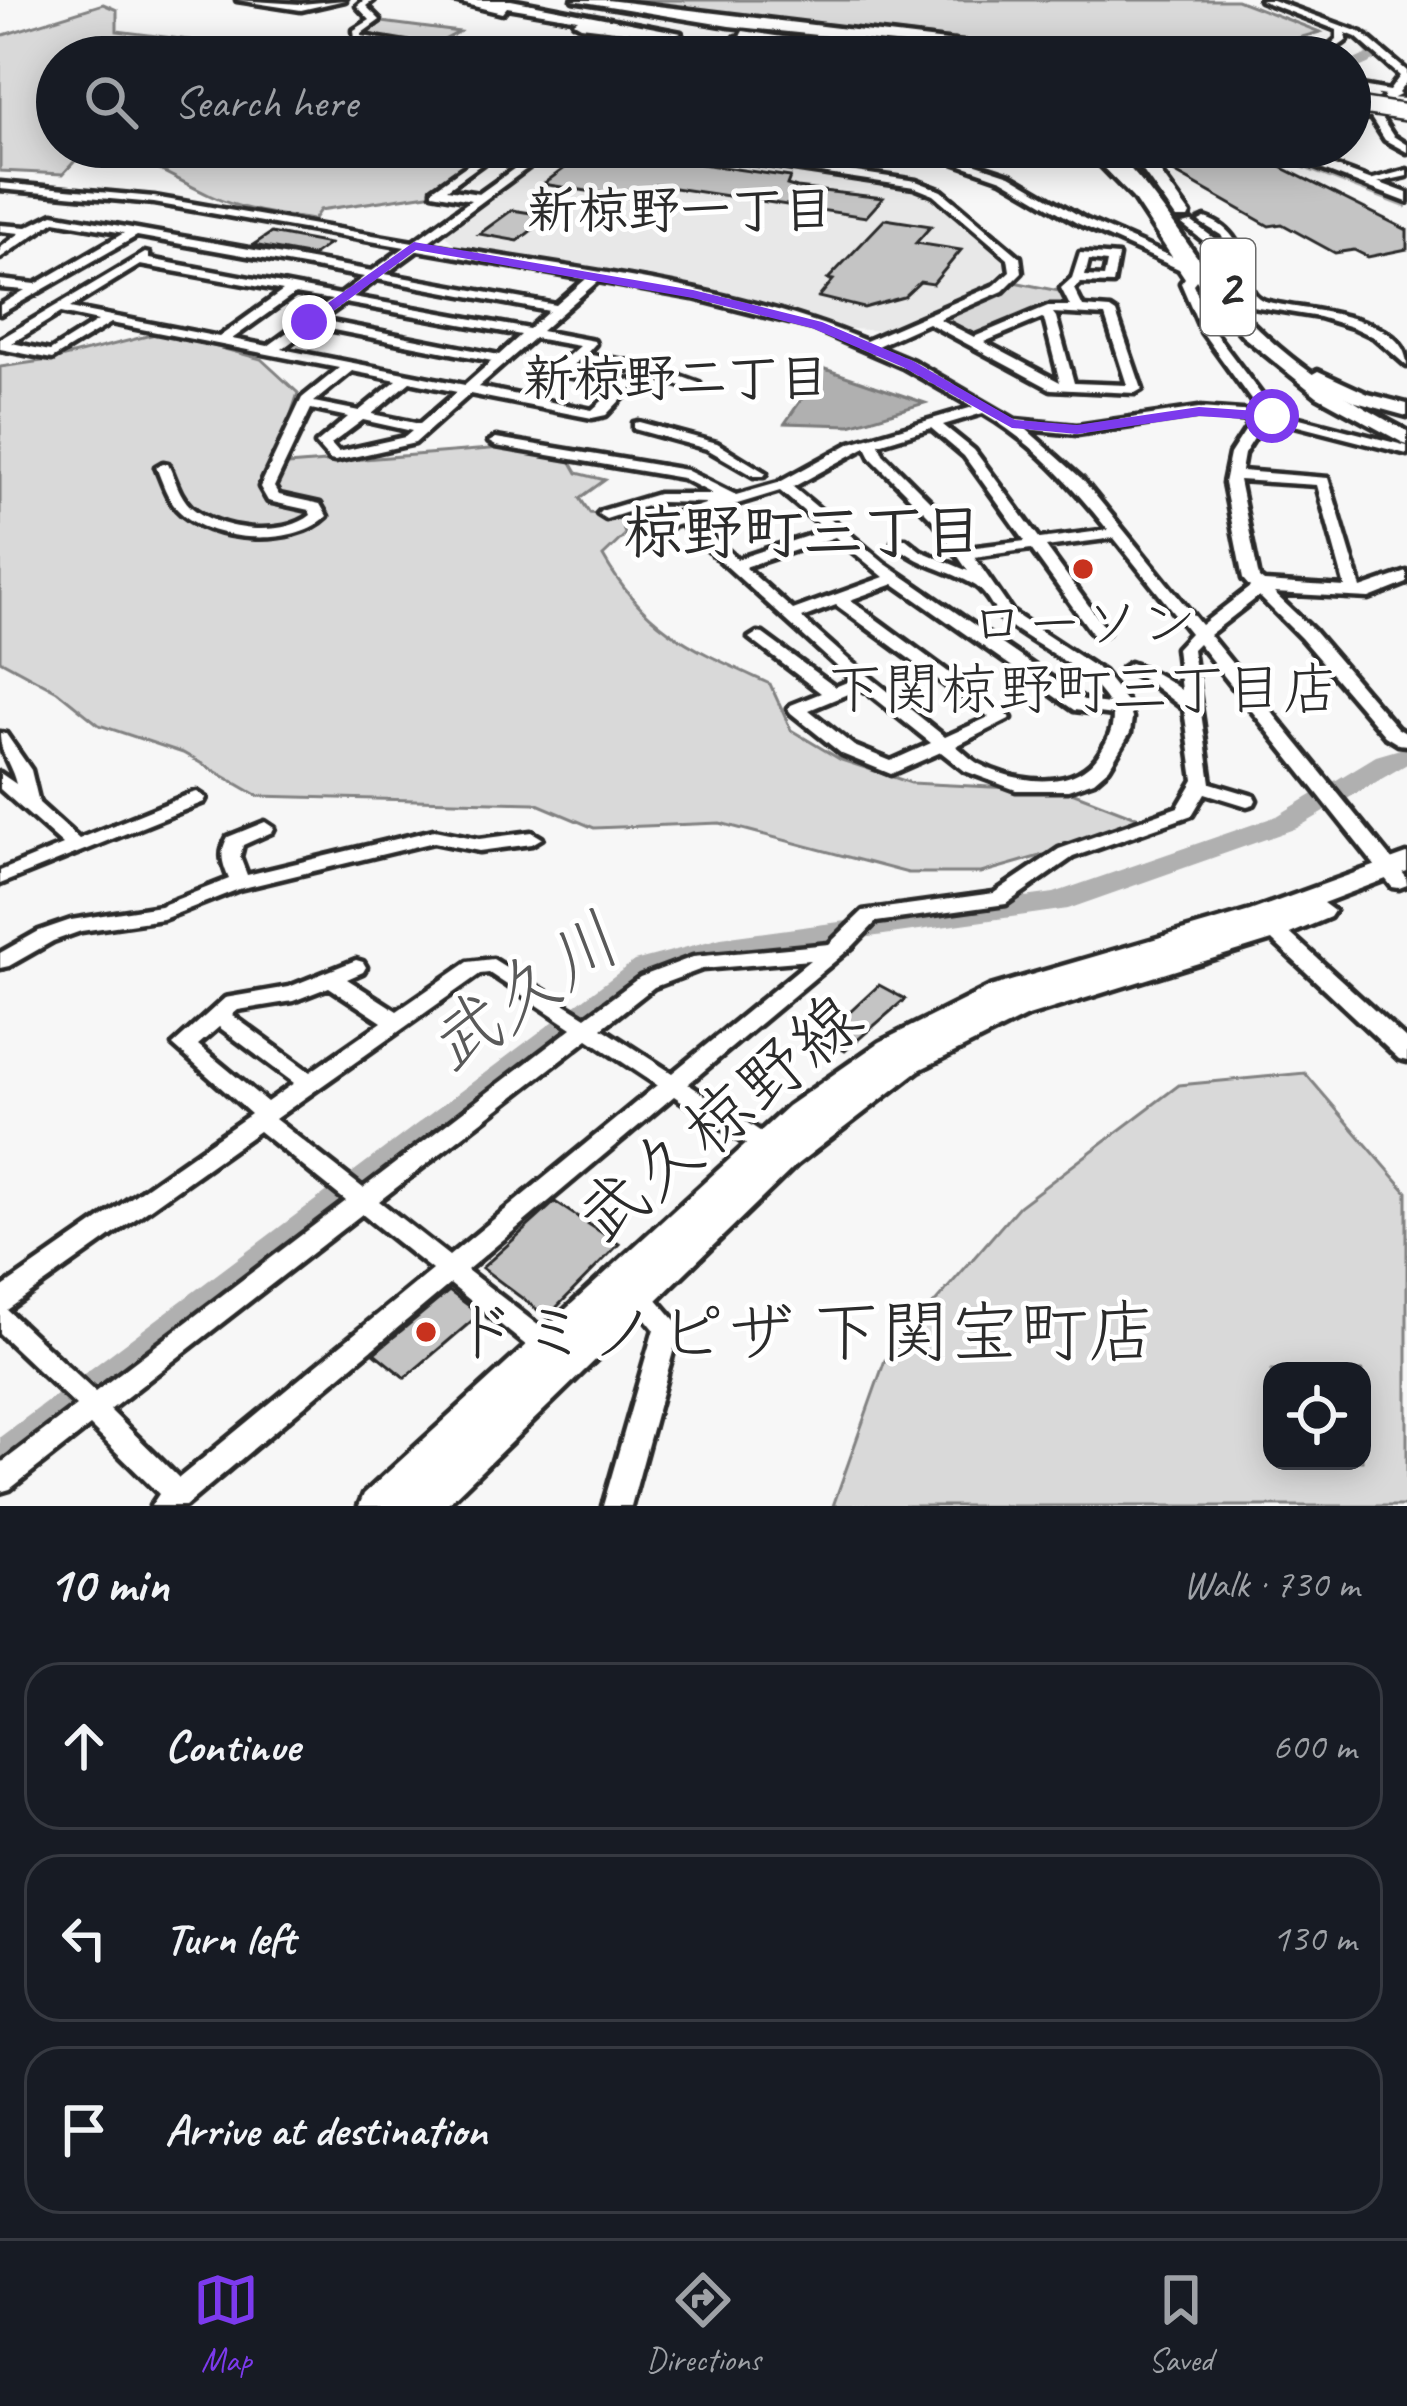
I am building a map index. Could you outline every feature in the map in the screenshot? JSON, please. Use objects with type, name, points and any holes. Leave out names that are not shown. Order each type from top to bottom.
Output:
[{"type":"highway","points":[[456,0],[688,35]]},
{"type":"highway","points":[[486,0],[722,36]]},
{"type":"highway","points":[[556,0],[825,36]]},
{"type":"highway","points":[[580,0],[862,36]]},
{"type":"highway","points":[[1371,103],[1403,104]]},
{"type":"highway","name":"2","points":[[1122,168],[1152,199],[1208,283],[1263,347],[1341,405],[1407,439]]},
{"type":"highway","name":"2","points":[[1152,168],[1197,222],[1246,309],[1318,376],[1407,428]]},
{"type":"highway","points":[[1158,168],[1161,178]]},
{"type":"main road","points":[[1334,168],[1407,195]]},
{"type":"main road","points":[[1318,376],[1362,398],[1407,410]]},
{"type":"main road","name":"武久椋野線","points":[[377,1506],[557,1355],[640,1297],[820,1126],[908,1062],[1015,1010],[1400,873]]},
{"type":"main road","name":"武久椋野線","points":[[420,1506],[557,1355],[764,1144],[844,1079],[945,1018],[1000,994],[1267,923]]},
{"type":"street","points":[[241,0],[301,7],[341,0]]},
{"type":"street","points":[[358,36],[376,20],[361,6],[370,0]]},
{"type":"street","points":[[1264,0],[1355,36]]},
{"type":"street","points":[[1341,30],[1341,36]]},
{"type":"street","points":[[1371,45],[1406,75],[1403,104]]},
{"type":"street","points":[[1371,116],[1389,138],[1407,148]]},
{"type":"street","points":[[469,168],[437,190],[480,198]]},
{"type":"street","points":[[272,350],[522,168]]},
{"type":"street","points":[[825,168],[925,187],[1010,252],[1016,267],[1007,281],[868,345]]},
{"type":"street","points":[[979,168],[1006,177],[1081,221],[1184,267]]},
{"type":"street","points":[[1118,168],[1159,222],[1184,267],[1208,332],[1258,400],[1260,415],[1237,454],[1232,475],[1251,579],[1391,732],[1404,740]]},
{"type":"street","points":[[1371,181],[1407,172]]},
{"type":"street","points":[[0,186],[104,193],[595,277],[757,308],[868,345],[1012,424],[1066,471],[1358,830],[1400,873]]},
{"type":"street","points":[[0,254],[53,217],[559,309]]},
{"type":"street","points":[[1197,222],[1216,225],[1235,245],[1242,256],[1244,292],[1256,303],[1372,329],[1391,340],[1407,362]]},
{"type":"street","points":[[0,228],[29,231]]},
{"type":"street","points":[[0,310],[135,232]]},
{"type":"street","points":[[6,346],[173,239]]},
{"type":"street","points":[[139,260],[589,344],[526,401]]},
{"type":"street","points":[[408,377],[323,444],[335,458],[410,440],[595,277]]},
{"type":"street","points":[[1078,279],[1067,288],[1078,310]]},
{"type":"street","points":[[0,284],[37,289]]},
{"type":"street","points":[[221,340],[294,289]]},
{"type":"street","points":[[58,310],[592,414],[601,412],[629,384],[560,371]]},
{"type":"street","points":[[928,318],[1068,387],[1135,389],[1110,313],[1043,313],[976,341]]},
{"type":"street","points":[[1043,313],[1050,316],[1061,347],[1068,387]]},
{"type":"street","points":[[6,346],[52,355],[109,319]]},
{"type":"street","points":[[309,322],[500,359]]},
{"type":"street","points":[[576,356],[650,370],[694,386]]},
{"type":"street","points":[[163,467],[185,509],[201,518],[255,532],[305,528],[319,516],[315,507],[273,499],[266,492],[307,404],[350,366]]},
{"type":"street","points":[[307,404],[423,429]]},
{"type":"street","points":[[872,442],[877,456],[927,504],[1007,616],[1107,685],[1121,711],[1120,733],[1102,764],[1088,777],[1068,784],[1033,787],[998,780],[971,767],[864,681],[680,516],[783,486],[843,451],[872,442],[934,424],[986,408]]},
{"type":"street","points":[[1012,424],[1077,430],[1199,412],[1260,415],[1407,450]]},
{"type":"street","points":[[934,424],[969,453],[1100,632]]},
{"type":"street","points":[[639,426],[728,452],[759,473]]},
{"type":"street","points":[[658,469],[687,439]]},
{"type":"street","points":[[496,442],[695,477],[734,500]]},
{"type":"street","points":[[1232,475],[1323,482],[1354,593]]},
{"type":"street","points":[[783,486],[896,578],[1080,706],[1121,711]]},
{"type":"street","points":[[606,514],[658,498],[734,500]]},
{"type":"street","points":[[644,530],[683,518]]},
{"type":"street","points":[[735,565],[836,532]]},
{"type":"street","points":[[965,553],[1119,533]]},
{"type":"street","points":[[901,542],[916,554],[984,584]]},
{"type":"street","points":[[1158,680],[1198,633],[1260,587],[1354,593],[1379,590],[1407,577]]},
{"type":"street","points":[[792,616],[896,578]]},
{"type":"street","points":[[838,599],[1002,718],[891,768],[848,750],[797,709],[864,681]]},
{"type":"street","points":[[757,638],[833,694]]},
{"type":"street","points":[[0,1318],[92,1408],[172,1500],[450,1272],[869,916],[999,899],[1066,853],[1185,811],[1202,786],[1184,648]]},
{"type":"street","points":[[1130,668],[1158,680],[1190,705]]},
{"type":"street","points":[[0,738],[22,770],[30,802]]},
{"type":"street","points":[[0,779],[76,846]]},
{"type":"street","points":[[1202,786],[1246,800]]},
{"type":"street","points":[[0,878],[197,798]]},
{"type":"street","points":[[240,883],[230,856],[235,841],[265,828]]},
{"type":"street","points":[[1,960],[56,932],[93,921],[164,911],[240,883],[434,836],[479,845],[532,838]]},
{"type":"street","points":[[1267,923],[1407,1053]]},
{"type":"street","points":[[0,1480],[354,1194],[577,1022],[678,968],[838,946]]},
{"type":"street","points":[[0,1302],[475,967],[493,966],[764,1144]]},
{"type":"street","points":[[356,967],[293,994],[232,1003],[184,1045],[354,1194],[557,1355]]},
{"type":"street","points":[[333,980],[398,1022]]},
{"type":"street","points":[[218,1015],[309,1084]]},
{"type":"street","points":[[617,1506],[667,1326],[640,1297]]},
{"type":"shaded area","points":[[618,0],[1237,0],[1320,32],[1306,36],[928,36]]},
{"type":"shaded area","points":[[103,4],[117,10],[117,31],[157,36],[36,36],[36,168],[69,168],[63,174],[0,171],[0,36]]},
{"type":"shaded area","points":[[382,22],[459,32],[452,36],[364,36]]},
{"type":"shaded area","points":[[153,168],[466,168],[428,194],[320,210],[313,220],[235,205]]},
{"type":"shaded area","points":[[532,168],[778,168],[922,191],[997,249],[1006,267],[986,287],[884,331],[851,329],[718,292],[454,244],[445,233]]},
{"type":"shaded area","points":[[1014,282],[1064,292],[1066,307],[980,336],[939,321]]},
{"type":"shaded area","points":[[163,332],[261,359],[298,393],[274,466],[515,447],[568,457],[577,473],[605,480],[580,498],[590,513],[621,517],[625,535],[603,556],[636,603],[674,635],[770,684],[791,730],[841,760],[911,783],[1069,791],[1139,818],[1092,841],[981,873],[908,873],[720,823],[594,828],[535,803],[258,796],[183,753],[99,725],[57,691],[0,660],[0,367],[56,359]]},
{"type":"shaded area","points":[[816,366],[925,403],[850,425],[785,423],[803,397],[786,378]]},
{"type":"shaded area","points":[[1305,1073],[1407,1192],[1407,1506],[833,1506],[885,1360],[1019,1206],[1179,1085]]},
{"type":"building","points":[[565,168],[729,168],[790,177],[787,185],[797,188],[883,198],[866,217],[655,185],[637,199],[543,184]]},
{"type":"building","points":[[1167,168],[1283,168],[1407,230],[1407,249],[1368,257],[1354,250],[1335,253],[1282,224],[1269,226]]},
{"type":"building","points":[[512,210],[550,216],[518,241],[479,234]]},
{"type":"building","points":[[885,219],[931,226],[916,243],[961,250],[933,284],[920,282],[904,297],[864,308],[819,297],[833,280],[828,279]]},
{"type":"building","points":[[271,233],[329,244],[312,256],[253,245]]},
{"type":"building","points":[[879,985],[905,999],[845,1051],[822,1038]]},
{"type":"building","points":[[555,1202],[619,1244],[547,1317],[482,1268]]},
{"type":"building","name":"ドミノピザ 下関宝町店","points":[[449,1291],[480,1314],[405,1378],[374,1353]]},
{"type":"waterway","name":"武久川","points":[[1339,27],[1367,36]]},
{"type":"waterway","name":"武久川","points":[[1371,50],[1376,55],[1371,58]]},
{"type":"waterway","name":"武久川","points":[[1314,168],[1407,204]]},
{"type":"waterway","name":"武久川","points":[[0,1460],[645,969],[721,948],[1057,902],[1287,822],[1386,762],[1407,755]]},
{"type":"tunnel","points":[[1161,222],[1205,221]]},
{"type":"place","name":"ローソン 下関椋野町三丁目店","points":[[1083,569]]},
{"type":"place","name":"ドミノピザ 下関宝町店","points":[[426,1332]]},
{"type":"district","name":"新椋野一丁目","points":[[680,210]]},
{"type":"district","name":"新椋野二丁目","points":[[676,378]]},
{"type":"district","name":"椋野町三丁目","points":[[803,532]]},
{"type":"route","points":[[309,322],[414,245],[693,294],[817,325],[908,364],[1012,424],[1077,430],[1199,412],[1272,416]]}]
